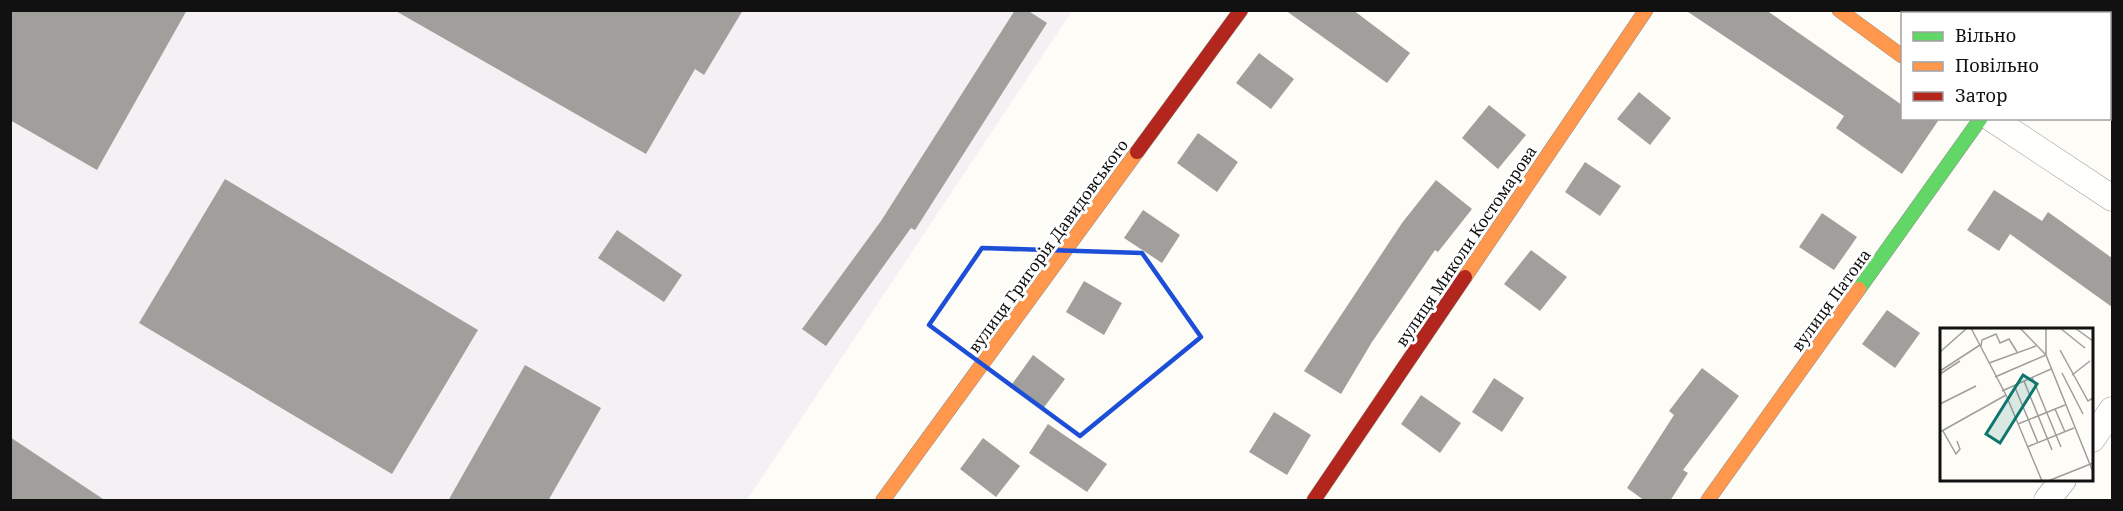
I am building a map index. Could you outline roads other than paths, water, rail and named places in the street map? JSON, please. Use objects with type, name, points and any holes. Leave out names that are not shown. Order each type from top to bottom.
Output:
[{"type":"street","name":"вулиця Григорія Давидовського","points":[[883,501],[1241,10]]},
{"type":"street","name":"вулиця Миколи Костомарова","points":[[1314,501],[1646,10]]},
{"type":"street","points":[[1839,10],[1901,55]]},
{"type":"street","name":"вулиця Патона","points":[[1708,501],[1981,120]]},
{"type":"street","points":[[1994,120],[2112,198]]},
{"type":"street","points":[[2093,436],[2112,410]]},
{"type":"street","points":[[2048,501],[2061,481]]}]
